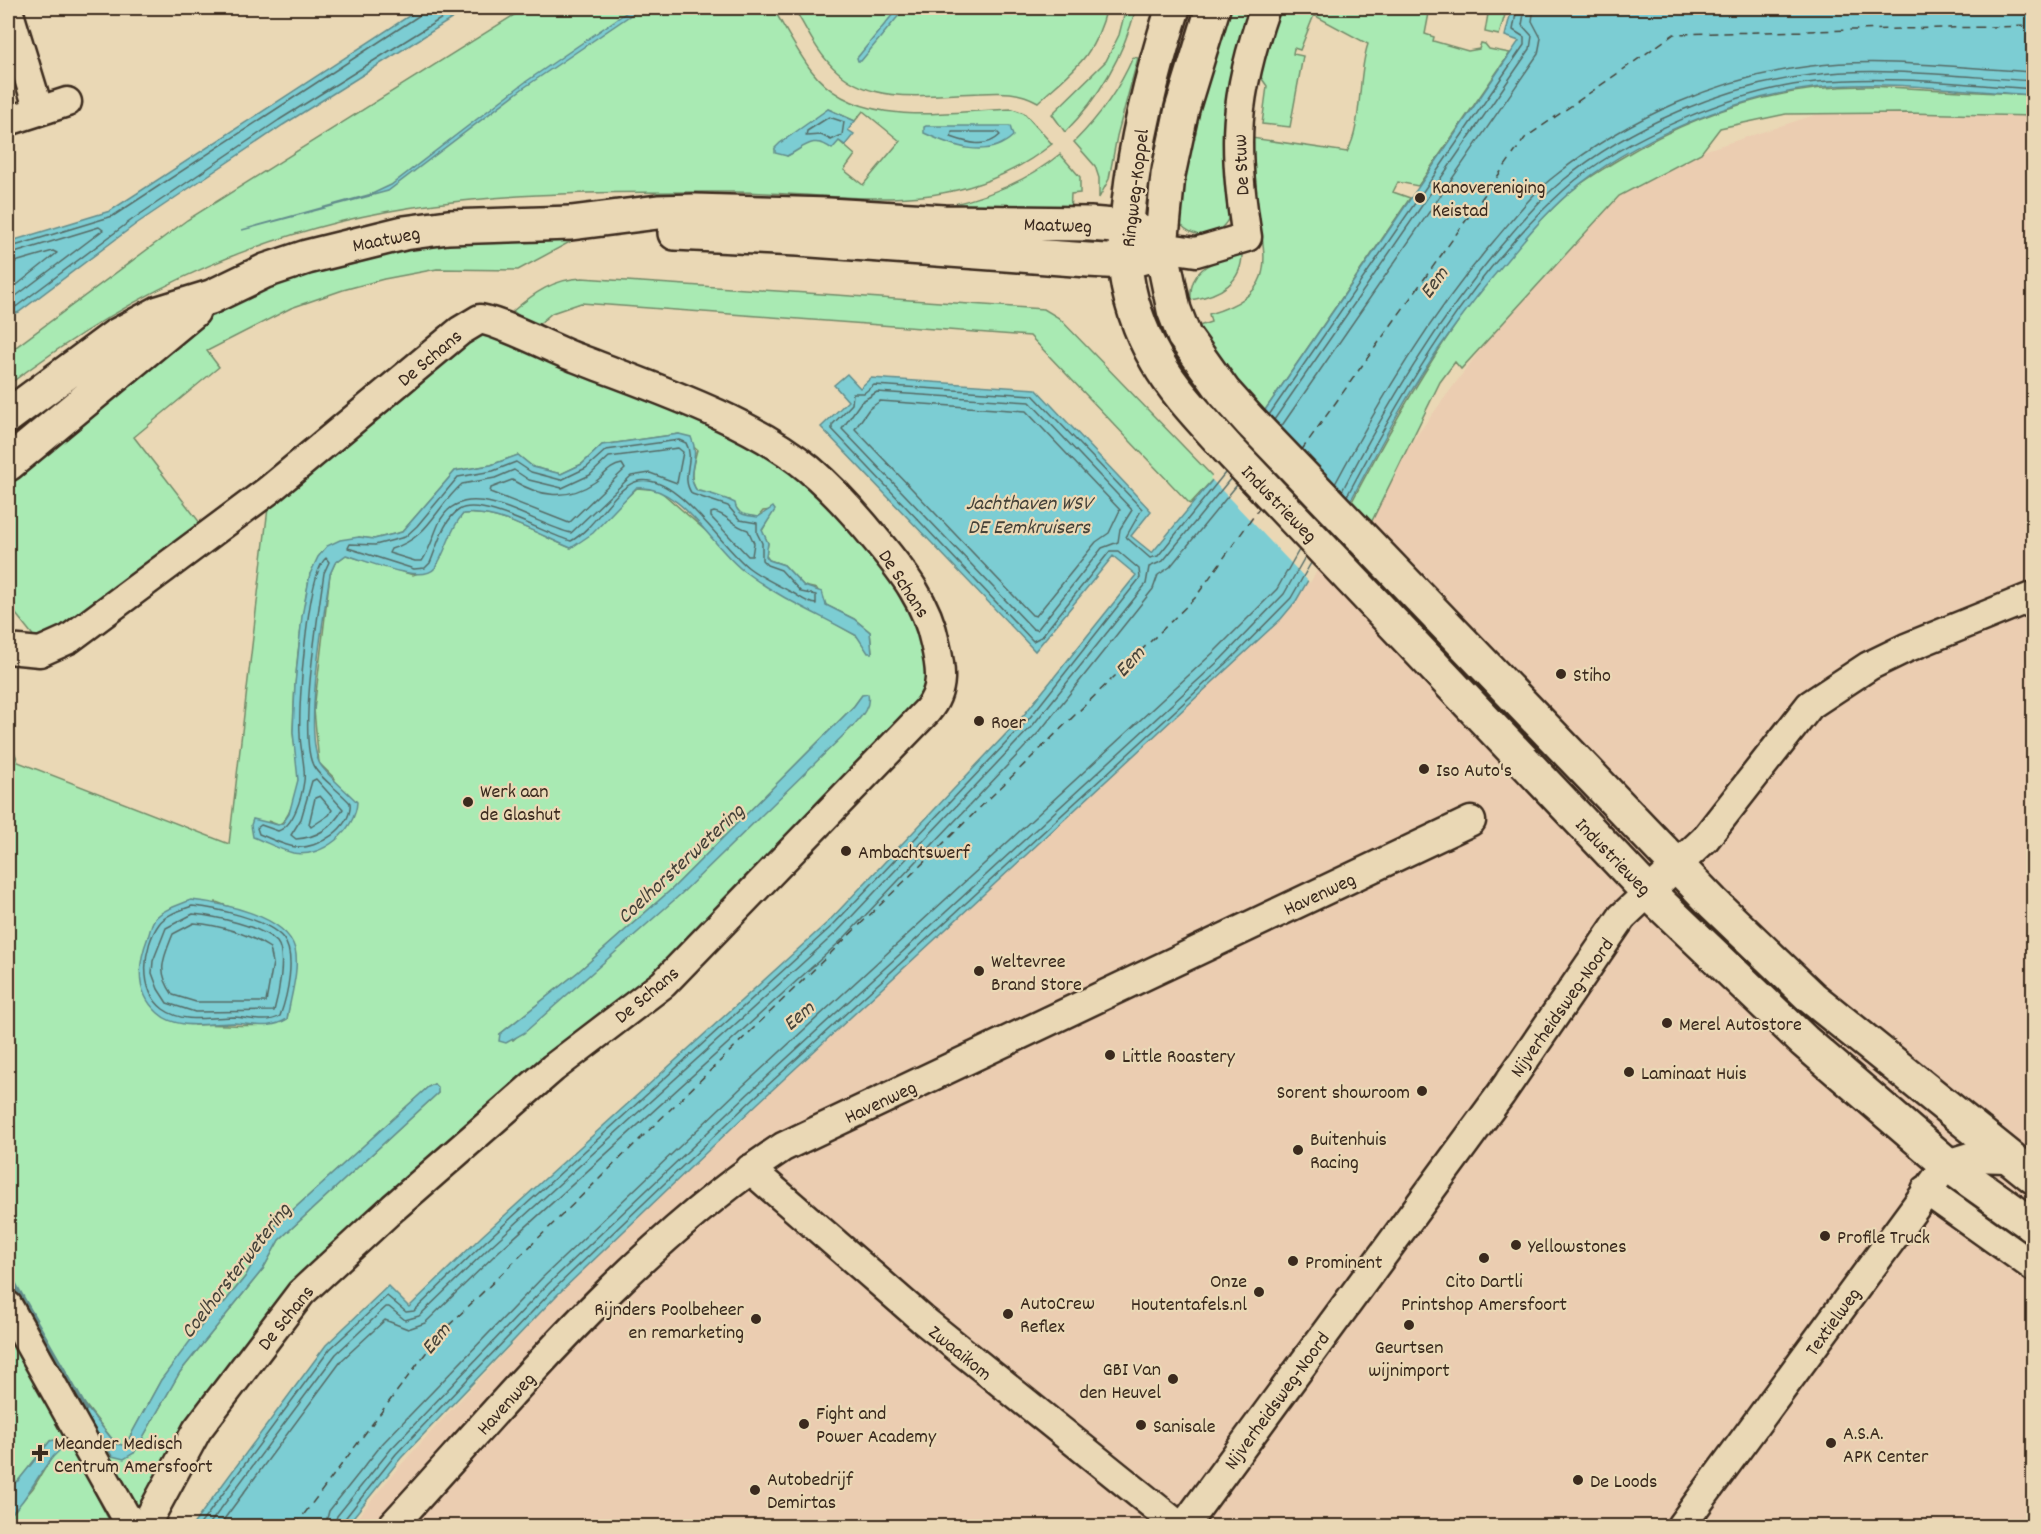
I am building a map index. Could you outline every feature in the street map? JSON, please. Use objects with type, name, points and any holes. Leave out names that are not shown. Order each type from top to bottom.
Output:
[{"type":"main road","name":"Ringweg-Koppel","points":[[1173,8],[1133,162],[1125,261],[1138,319],[1157,361],[1188,403],[1228,449]]},
{"type":"main road","name":"Ringweg-Koppel","points":[[1214,8],[1182,109],[1168,175],[1161,247],[1174,310],[1184,336],[1224,392],[1250,421]]},
{"type":"main road","name":"Maatweg","points":[[8,416],[116,336],[159,313],[211,297],[265,272],[307,257],[404,233],[448,227],[571,223],[658,212],[753,212],[1126,227],[1147,235],[1161,247],[1145,257],[1125,261],[798,239],[642,233],[571,223]]},
{"type":"main road","name":"Maatweg","points":[[8,464],[211,297]]},
{"type":"main road","name":"Industrieweg","points":[[1250,421],[1679,866],[1810,997],[2007,1158],[2034,1177]]},
{"type":"main road","name":"Industrieweg","points":[[1228,449],[1648,892],[1804,1041],[1947,1164],[2034,1226]]},
{"type":"street","name":"De Stuw","points":[[1161,247],[1196,252],[1247,237],[1237,163],[1238,113],[1244,74],[1265,8]]},
{"type":"street","points":[[8,10],[39,111]]},
{"type":"street","points":[[8,121],[67,102]]},
{"type":"street","name":"De Schans","points":[[8,649],[40,652],[69,639],[268,490],[460,331],[480,320],[716,415],[764,439],[808,468],[842,499],[920,598],[932,627],[940,667],[940,687],[927,711],[674,974],[554,1068],[393,1208],[301,1293],[197,1430],[145,1527]]},
{"type":"street","name":"Nijverheidsweg-Noord","points":[[1182,1527],[1501,1094],[1623,917],[1705,839],[1810,705],[1869,666],[1897,652],[2034,596]]},
{"type":"street","name":"Havenweg","points":[[392,1527],[608,1290],[750,1169],[783,1147],[1471,821]]},
{"type":"street","points":[[1947,1164],[1970,1157],[2007,1158]]},
{"type":"street","name":"Textielweg","points":[[1681,1527],[1947,1164]]},
{"type":"street","name":"Zwaaikom","points":[[750,1169],[878,1283],[1182,1527]]},
{"type":"street","points":[[1926,1190],[2034,1267]]},
{"type":"street","points":[[8,1306],[125,1515],[136,1527]]},
{"type":"shaded area","points":[[2033,107],[2033,1526],[350,1526],[397,1469],[558,1294],[758,1103],[1281,619],[1534,277],[1632,174],[1824,112]]},
{"type":"green space","points":[[525,8],[773,8],[811,70],[830,89],[852,102],[878,110],[904,113],[932,114],[1013,109],[1024,113],[1052,144],[1015,168],[977,185],[938,194],[899,198],[859,198],[733,192],[584,193],[435,204],[318,227],[209,266],[157,290],[107,318],[8,385],[8,353],[187,220]],"holes":[[[828,109],[855,121],[863,111],[900,141],[863,185],[844,170],[855,155],[839,141],[827,145],[821,142],[811,142],[787,156],[775,149]]]},
{"type":"green space","points":[[794,8],[1107,8],[1096,39],[1082,61],[1038,102],[1024,96],[996,92],[906,96],[869,90],[853,83],[831,65],[813,42]]},
{"type":"green space","points":[[1126,8],[1136,8],[1117,59],[1100,90],[1065,132],[1052,114],[1106,61],[1119,35]]},
{"type":"green space","points":[[1224,8],[1257,8],[1231,214],[1221,228],[1208,235],[1200,235],[1179,223],[1184,166]]},
{"type":"green space","points":[[1280,8],[1430,8],[1425,34],[1434,37],[1433,41],[1468,51],[1479,49],[1481,43],[1489,49],[1510,53],[1418,186],[1398,182],[1393,192],[1410,198],[1261,416],[1213,352],[1199,326],[1211,322],[1209,314],[1231,306],[1246,297],[1256,286],[1262,274],[1263,245],[1256,198],[1252,138],[1347,152],[1358,114],[1362,71],[1368,44],[1314,15],[1300,50],[1294,48],[1293,54],[1303,56],[1290,127],[1262,124],[1267,86],[1260,76]]},
{"type":"green space","points":[[1489,8],[1507,8],[1499,35],[1485,32]]},
{"type":"green space","points":[[1133,57],[1138,58],[1117,136],[1109,179],[1099,198],[1099,178],[1095,166],[1074,142],[1108,103]]},
{"type":"green space","points":[[1870,86],[2033,95],[2033,116],[1906,113],[1786,114],[1720,128],[1701,153],[1619,196],[1461,369],[1455,362],[1440,382],[1368,529],[1348,509],[1418,383],[1472,302],[1533,228],[1573,189],[1597,172],[1646,144],[1706,116],[1738,105],[1802,91]]},
{"type":"green space","points":[[1060,154],[1080,177],[1080,193],[1071,194],[1070,214],[946,206],[1006,187],[1021,180]]},
{"type":"green space","points":[[516,234],[570,242],[518,270],[437,269],[343,290],[291,308],[207,351],[219,367],[134,437],[204,528],[55,637],[35,638],[8,604],[8,477],[184,331],[270,286],[354,257]]},
{"type":"green space","points":[[1242,251],[1239,271],[1228,286],[1211,295],[1191,300],[1191,289],[1199,272],[1214,262]]},
{"type":"green space","points":[[582,278],[1044,309],[1059,318],[1214,478],[1190,504],[1030,336],[581,303],[552,313],[534,328],[513,311],[529,298],[553,284]]},
{"type":"green space","points":[[488,329],[714,420],[803,474],[914,600],[931,692],[707,930],[389,1203],[145,1502],[135,1506],[68,1392],[8,1276],[8,735],[18,762],[229,844],[269,499],[464,339]],"holes":[[[679,434],[697,450],[692,476],[697,491],[730,500],[742,515],[758,517],[763,511],[774,510],[762,531],[768,543],[766,556],[769,560],[784,565],[804,586],[817,589],[826,605],[854,619],[870,632],[872,652],[857,636],[770,587],[659,490],[637,488],[571,548],[505,520],[491,516],[463,514],[453,526],[435,567],[413,575],[346,555],[335,563],[330,574],[314,710],[319,763],[335,779],[295,853],[268,821],[278,825],[286,818],[298,781],[293,730],[295,691],[300,632],[310,574],[359,537],[374,539],[402,532],[455,471],[491,465],[518,455],[533,467],[561,474],[582,464],[602,445]],[[862,695],[853,726],[513,1040],[500,1034],[578,972],[673,888],[854,706]],[[216,902],[280,928],[289,938],[293,950],[294,967],[287,1019],[266,1025],[195,1025]],[[434,1084],[438,1093],[279,1240],[263,1269],[180,1372],[134,1453],[112,1455],[81,1407],[84,1403],[116,1444],[123,1445],[127,1442],[161,1380],[245,1277],[272,1229]]]},
{"type":"green space","name":"Meander Medisch Centrum Amersfoort","points":[[8,1326],[111,1524],[109,1526],[8,1526],[8,1517],[33,1488],[52,1457],[50,1441],[18,1481],[8,1486]]},
{"type":"water","points":[[421,8],[469,8],[283,125],[136,224],[19,312],[8,316],[8,242],[110,211]]},
{"type":"water","points":[[633,8],[641,8],[522,89],[388,191],[242,230],[372,194],[391,185],[524,83]]},
{"type":"water","points":[[898,8],[905,8],[861,61],[858,61],[857,58]]},
{"type":"water","points":[[1512,8],[2033,8],[2033,95],[1895,85],[1839,86],[1782,93],[1717,112],[1652,139],[1594,174],[1569,193],[1536,225],[1463,315],[1436,353],[1388,432],[1310,577],[1296,601],[1281,619],[758,1103],[558,1294],[401,1458],[346,1526],[192,1526],[326,1345],[388,1286],[409,1307],[482,1236],[828,922],[1023,716],[1136,575],[1113,556],[1035,651],[821,427],[848,401],[834,385],[847,374],[860,388],[871,378],[1036,389],[1151,511],[1131,536],[1152,553],[1214,478],[1261,416],[1519,41],[1505,36]]},
{"type":"water","points":[[828,109],[855,121],[848,130],[854,134],[845,145],[839,141],[832,149],[814,143],[787,156],[775,153],[775,148],[780,143]]},
{"type":"water","points":[[926,126],[1010,126],[1013,136],[992,147],[969,148],[924,133]]},
{"type":"water","points":[[679,434],[691,437],[694,445],[692,478],[697,491],[735,503],[740,513],[746,515],[758,517],[773,507],[775,510],[762,530],[768,543],[766,556],[769,560],[784,565],[804,586],[822,592],[826,605],[854,619],[870,632],[872,653],[868,653],[857,636],[786,598],[745,572],[682,506],[652,489],[636,488],[593,533],[571,548],[505,520],[477,514],[463,514],[454,527],[435,568],[428,573],[406,573],[346,555],[335,563],[330,574],[320,642],[314,698],[315,746],[321,766],[357,802],[355,812],[351,823],[336,840],[315,852],[293,853],[253,837],[251,825],[253,819],[278,825],[283,823],[289,814],[298,780],[293,732],[302,616],[310,574],[318,557],[327,546],[340,540],[359,537],[374,539],[402,532],[455,471],[491,465],[518,455],[533,467],[561,474],[582,464],[602,445]]},
{"type":"water","points":[[868,694],[867,707],[853,726],[681,894],[524,1033],[506,1043],[499,1041],[500,1034],[578,972],[673,888],[854,706],[862,695]]},
{"type":"water","points":[[191,900],[219,904],[251,913],[279,927],[289,937],[295,949],[296,966],[287,1019],[268,1025],[184,1024],[166,1019],[150,1005],[142,987],[140,967],[152,924],[161,913]]},
{"type":"water","points":[[434,1084],[438,1088],[438,1093],[279,1240],[263,1269],[180,1372],[134,1453],[124,1459],[112,1456],[81,1407],[82,1402],[116,1444],[123,1445],[127,1442],[161,1380],[211,1313],[224,1303],[245,1277],[272,1229]]},
{"type":"water","points":[[54,1440],[61,1449],[8,1517],[8,1486],[18,1481],[50,1441]]},
{"type":"pier","points":[[1262,409],[1352,506],[1310,583],[1210,478]]},
{"type":"waterway","points":[[8,1274],[85,1409]]},
{"type":"ferry route","points":[[1301,451],[1525,138],[1674,34],[2034,26]]},
{"type":"ferry route","points":[[295,1526],[441,1333],[1195,598],[1261,506]]},
{"type":"place","name":"Kanovereniging Keistad","points":[[1420,198]]},
{"type":"place","name":"Stiho","points":[[1561,674]]},
{"type":"place","name":"Roer","points":[[979,721]]},
{"type":"place","name":"Iso Auto's","points":[[1424,769]]},
{"type":"place","name":"Werk aan de Glashut","points":[[468,802]]},
{"type":"place","name":"Ambachtswerf","points":[[846,851]]},
{"type":"place","name":"Weltevree Brand Store","points":[[979,971]]},
{"type":"place","name":"Merel Autostore","points":[[1667,1023]]},
{"type":"place","name":"Little Roastery","points":[[1110,1055]]},
{"type":"place","name":"Laminaat Huis","points":[[1629,1072]]},
{"type":"place","name":"Sorent showroom","points":[[1422,1091]]},
{"type":"place","name":"Buitenhuis Racing","points":[[1298,1150]]},
{"type":"place","name":"Profile Truck","points":[[1825,1236]]},
{"type":"place","name":"Yellowstones","points":[[1516,1245]]},
{"type":"place","name":"Cito Dartli Printshop Amersfoort","points":[[1484,1258]]},
{"type":"place","name":"Prominent","points":[[1293,1261]]},
{"type":"place","name":"Onze Houtentafels.nl","points":[[1259,1292]]},
{"type":"place","name":"AutoCrew Reflex","points":[[1008,1314]]},
{"type":"place","name":"Rijnders Poolbeheer en remarketing","points":[[756,1319]]},
{"type":"place","name":"Geurtsen wijnimport","points":[[1409,1325]]},
{"type":"place","name":"GBI Van den Heuvel","points":[[1173,1379]]},
{"type":"place","name":"Fight and Power Academy","points":[[804,1424]]},
{"type":"place","name":"Sanisale","points":[[1141,1425]]},
{"type":"place","name":"A.S.A. APK Center","points":[[1831,1443]]},
{"type":"place","name":"Meander Medisch Centrum Amersfoort","points":[[40,1453]]},
{"type":"place","name":"De Loods","points":[[1578,1480]]},
{"type":"place","name":"Autobedrijf Demirtas","points":[[755,1490]]},
{"type":"water label","name":"Eem","points":[[1433,282]]},
{"type":"water label","name":"Jachthaven WSV DE Eemkruisers","points":[[1029,514]]},
{"type":"water label","name":"Eem","points":[[1129,661]]},
{"type":"water label","name":"Coelhorsterwetering","points":[[680,863]]},
{"type":"water label","name":"Eem","points":[[798,1015]]},
{"type":"water label","name":"Coelhorsterwetering","points":[[235,1270]]},
{"type":"water label","name":"Eem","points":[[435,1338]]}]
